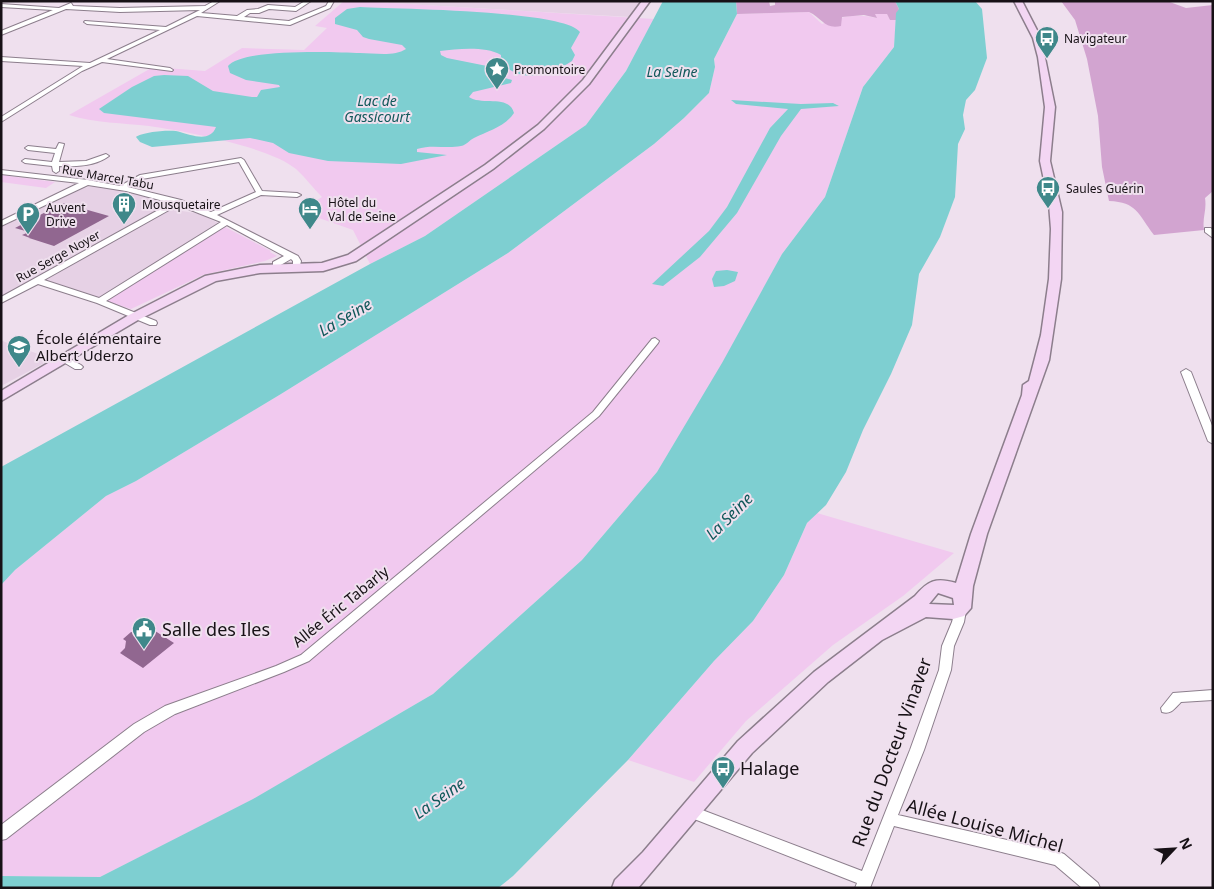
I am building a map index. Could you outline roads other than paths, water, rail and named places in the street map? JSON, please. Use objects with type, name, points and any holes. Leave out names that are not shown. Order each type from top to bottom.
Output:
[{"type":"main road","points":[[1,397],[135,315],[209,279],[289,262],[330,266],[358,254],[512,150],[562,108],[586,82],[646,1]]},
{"type":"main road","name":"Rue du Docteur Vinaver","points":[[952,608],[962,590],[973,560],[979,534],[1029,395],[1030,383],[1040,365],[1052,304],[1056,234],[1054,200],[1043,156],[1047,145],[1050,107],[1037,38],[1020,5]]},
{"type":"main road","name":"Rue du Docteur Vinaver","points":[[869,639],[934,590],[954,579],[979,534]]},
{"type":"main road","points":[[934,590],[954,590],[952,608],[930,604],[934,590]]},
{"type":"main road","points":[[623,888],[652,859],[689,811],[745,747],[782,711],[869,639],[922,611],[952,608]]},
{"type":"main road","points":[[636,888],[652,859]]},
{"type":"street","points":[[1,33],[81,1]]},
{"type":"street","points":[[1,120],[99,60],[167,29],[218,1]]},
{"type":"street","points":[[237,19],[249,11],[259,11],[268,7],[296,9],[309,1]]},
{"type":"street","points":[[197,14],[237,19],[296,22],[303,17],[328,7],[332,1]]},
{"type":"street","points":[[1,5],[126,10],[207,8]]},
{"type":"street","points":[[270,21],[286,8]]},
{"type":"street","points":[[105,24],[126,10]]},
{"type":"street","points":[[87,22],[167,29]]},
{"type":"street","points":[[1,28],[11,29]]},
{"type":"street","points":[[1,41],[14,30],[11,29]]},
{"type":"street","points":[[1,59],[90,65]]},
{"type":"street","points":[[99,60],[170,70]]},
{"type":"street","points":[[28,148],[60,147],[55,165],[56,172],[52,178]]},
{"type":"street","points":[[25,161],[55,165],[93,163],[106,156]]},
{"type":"street","points":[[122,188],[140,177],[241,160],[260,193]]},
{"type":"street","name":"Rue Marcel Tabu","points":[[1,172],[88,182],[122,188],[178,202],[227,222],[289,262]]},
{"type":"street","points":[[1,224],[88,182]]},
{"type":"street","points":[[211,215],[260,193],[297,195]]},
{"type":"street","name":"Rue Serge Noyer","points":[[1,301],[178,202]]},
{"type":"street","points":[[100,301],[227,222]]},
{"type":"street","points":[[37,281],[100,301],[153,323]]},
{"type":"street","name":"Allée Éric Tabarly","points":[[1,834],[139,728],[162,715],[304,658],[596,414],[655,341]]},
{"type":"street","points":[[63,358],[78,367]]},
{"type":"street","points":[[1186,372],[1213,441]]},
{"type":"street","name":"Rue du Docteur Vinaver","points":[[863,883],[917,750],[942,679],[947,663],[948,646],[955,630],[952,608]]},
{"type":"street","points":[[1168,708],[1178,697],[1213,696]]},
{"type":"street","points":[[689,811],[863,883]]},
{"type":"street","name":"Allée Louise Michel","points":[[889,819],[1059,859],[1093,888]]},
{"type":"water","name":"La Seine","points":[[663,1],[736,1],[737,14],[714,59],[715,67],[709,93],[684,118],[654,144],[508,253],[281,394],[136,481],[106,496],[15,570],[1,585],[1,467],[370,264],[425,236],[586,125],[626,71]]},
{"type":"water","points":[[895,1],[975,1],[982,9],[987,58],[975,90],[966,100],[963,115],[965,129],[958,144],[955,197],[940,237],[919,274],[912,325],[891,374],[863,430],[846,472],[826,505],[807,523],[784,575],[753,621],[714,661],[628,760],[513,876],[498,888],[1,888],[1,876],[100,877],[253,799],[433,694],[582,560],[657,472],[722,363],[782,254],[825,197],[863,87],[894,47],[896,13],[899,9]]},
{"type":"water","name":"Lac de Gassicourt","points":[[360,7],[512,15],[544,19],[567,25],[580,32],[571,48],[575,55],[572,61],[545,74],[517,74],[501,62],[501,55],[487,50],[440,51],[441,55],[447,58],[487,66],[502,77],[512,80],[511,83],[473,92],[469,97],[481,101],[507,104],[514,113],[506,122],[466,144],[455,147],[417,149],[417,152],[447,155],[401,164],[328,161],[289,153],[273,143],[250,138],[152,147],[140,142],[136,137],[151,132],[176,131],[200,137],[209,135],[216,127],[104,113],[99,109],[132,87],[154,76],[188,76],[213,91],[252,97],[257,97],[261,90],[280,87],[279,85],[246,80],[230,73],[228,66],[237,60],[251,56],[290,52],[390,54],[406,49],[402,45],[363,37],[357,30],[335,24],[335,18],[347,9]]},
{"type":"water","points":[[731,100],[801,104],[833,103],[839,106],[801,109],[781,136],[737,213],[700,257],[663,286],[652,284],[709,231],[727,207],[770,128],[788,109],[736,104]]},
{"type":"water","points":[[716,271],[738,272],[735,281],[724,286],[714,287],[712,279]]},
{"type":"place","name":"Navigateur","points":[[1047,59]]},
{"type":"place","name":"Promontoire","points":[[497,90]]},
{"type":"place","name":"Saules Guérin","points":[[1048,209]]},
{"type":"place","name":"Mousquetaire","points":[[124,225]]},
{"type":"place","name":"Hôtel du Val de Seine","points":[[310,230]]},
{"type":"place","name":"Auvent Drive","points":[[28,235]]},
{"type":"place","name":"École élémentaire Albert Uderzo","points":[[19,368]]},
{"type":"place","name":"Salle des Iles","points":[[144,650]]},
{"type":"place","name":"Halage","points":[[723,789]]}]
